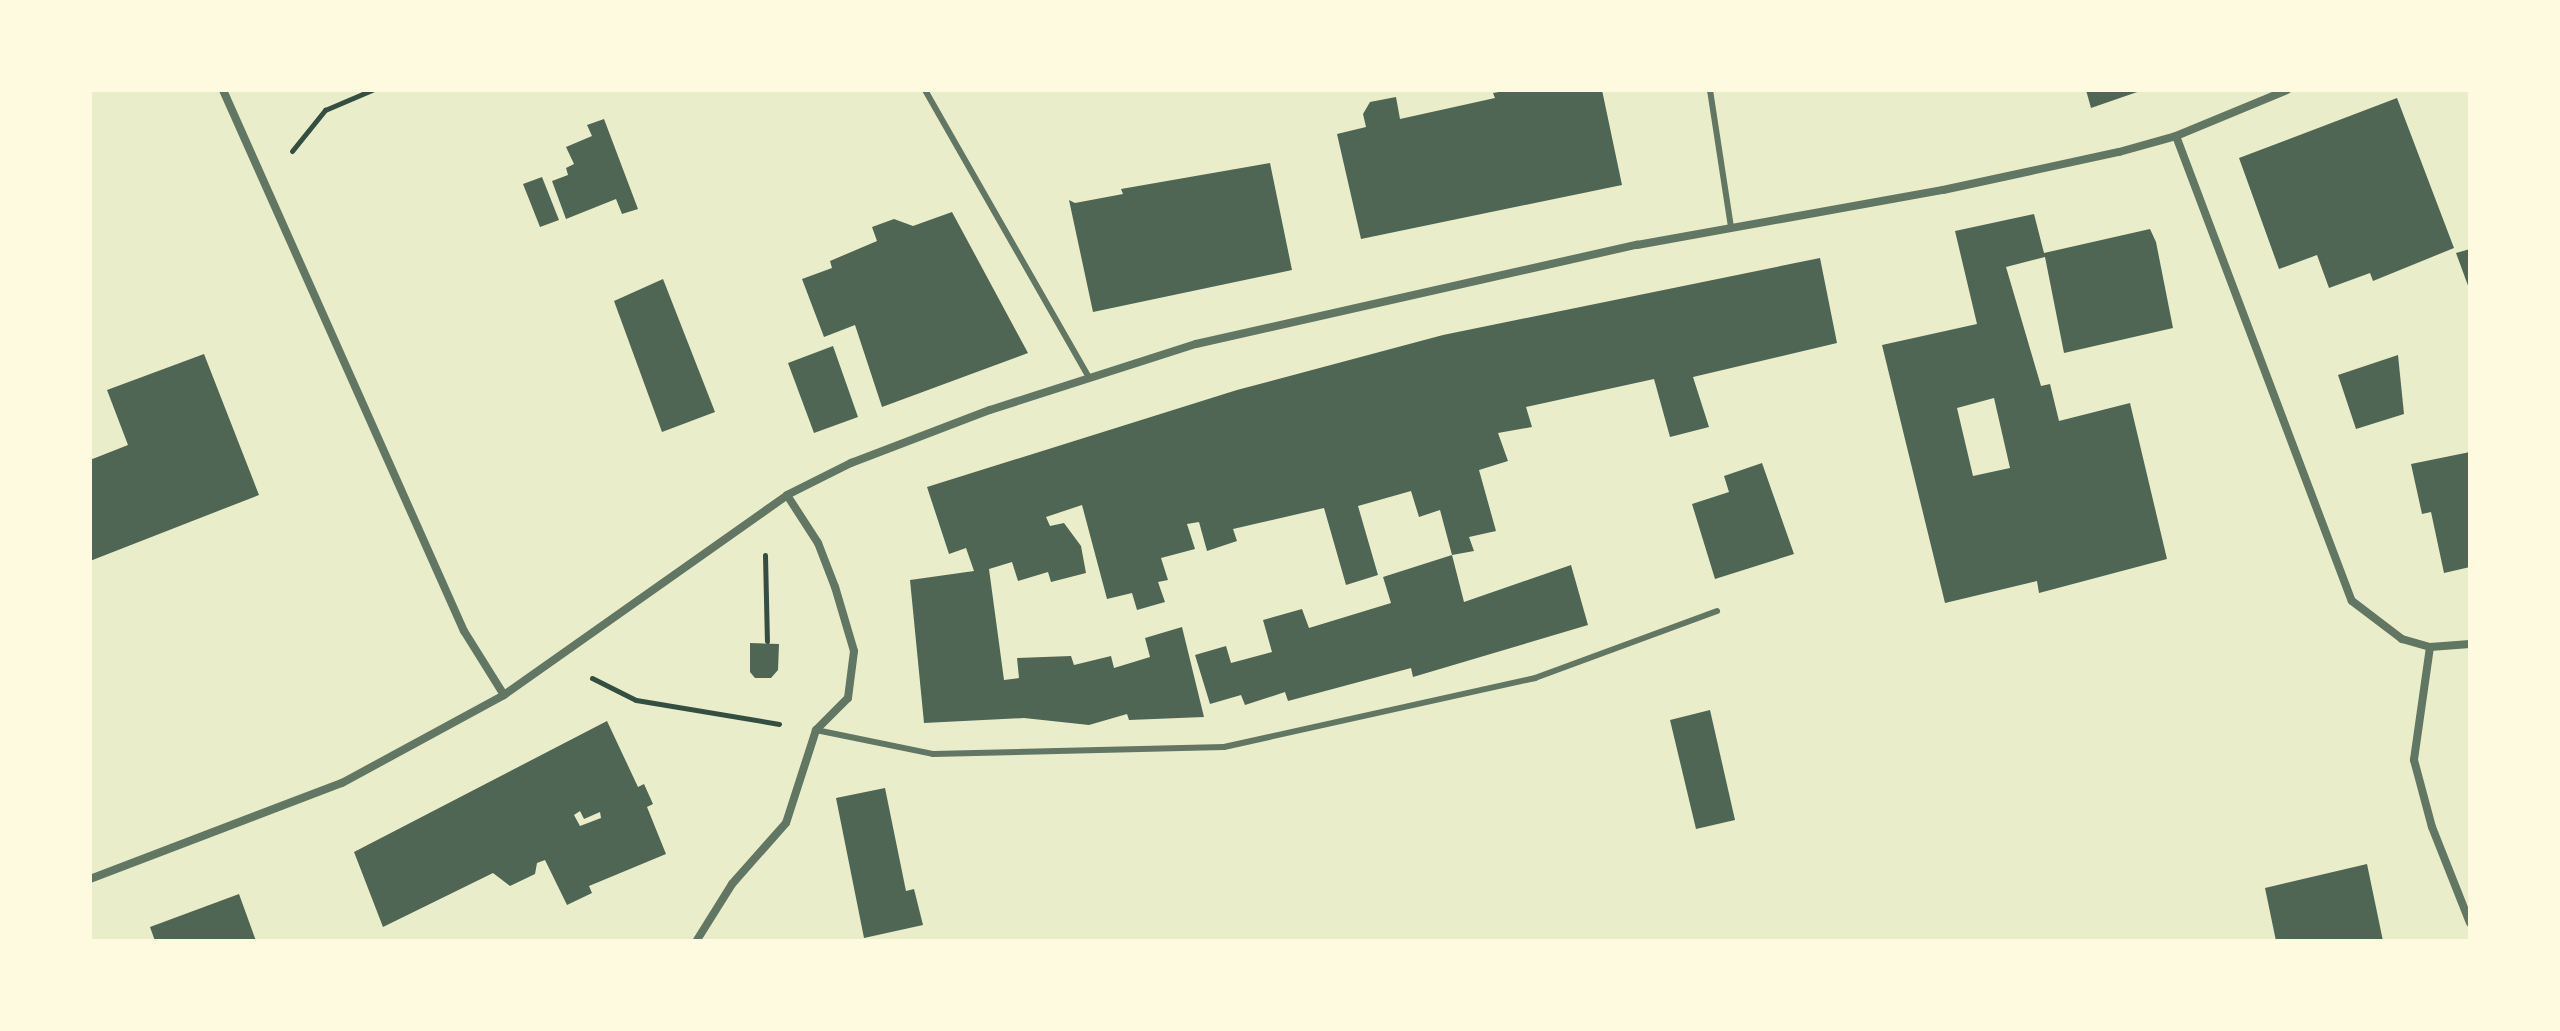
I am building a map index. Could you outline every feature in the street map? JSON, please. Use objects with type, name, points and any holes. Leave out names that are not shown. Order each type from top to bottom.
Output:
[{"type":"street","points":[[223,90],[464,631],[504,695]]},
{"type":"street","points":[[90,879],[342,783],[504,695],[787,495],[851,463],[1088,376],[1196,344],[1731,228],[1943,190],[2176,136],[2287,90]]},
{"type":"street","points":[[2176,136],[2352,601],[2379,626],[2430,647],[2470,644]]},
{"type":"street","points":[[697,940],[732,884],[786,823],[816,730],[848,698],[854,651],[818,543],[787,495]]},
{"type":"street","points":[[2430,647],[2414,760],[2432,827],[2470,923]]},
{"type":"lane","points":[[925,90],[1088,376]]},
{"type":"lane","points":[[1710,90],[1731,228]]},
{"type":"lane","points":[[816,730],[933,754],[1224,747],[1535,678],[1717,611]]},
{"type":"path","points":[[261,178],[301,143],[325,110],[372,90]]},
{"type":"path","points":[[746,525],[768,561],[767,641]]},
{"type":"path","points":[[556,660],[636,700],[816,730]]},
{"type":"building","points":[[1510,90],[1602,90],[1622,185],[1361,239],[1337,134],[1366,127],[1363,114],[1370,102],[1396,97],[1400,119],[1495,98],[1493,93]]},
{"type":"building","points":[[2086,90],[2143,90],[2091,108]]},
{"type":"building","points":[[2397,98],[2454,248],[2373,281],[2370,273],[2329,288],[2317,255],[2279,269],[2239,158]]},
{"type":"building","points":[[604,119],[638,209],[622,214],[616,199],[566,219],[552,181],[568,175],[566,168],[574,164],[566,147],[592,136],[587,125]]},
{"type":"building","points":[[1270,163],[1292,270],[1093,312],[1069,200],[1075,203],[1123,194],[1121,189]]},
{"type":"building","points":[[542,177],[559,220],[540,227],[523,184]]},
{"type":"building","points":[[952,212],[1028,353],[882,407],[855,325],[824,337],[802,279],[832,268],[830,261],[877,241],[872,227],[894,219],[913,226]]},
{"type":"building","points":[[2034,214],[2044,253],[2150,229],[2156,242],[2173,328],[2064,353],[2045,257],[2006,267],[2041,386],[2050,384],[2059,421],[2130,403],[2167,559],[2039,593],[2037,581],[1945,603],[1882,345],[1977,324],[1955,231]],"holes":[[[1994,398],[2010,468],[1973,476],[1957,408]]]},
{"type":"building","points":[[2470,249],[2470,291],[2456,253]]},
{"type":"building","points":[[1820,258],[1837,343],[1693,377],[1709,427],[1670,437],[1654,379],[1526,407],[1532,427],[1498,433],[1508,461],[1479,470],[1496,531],[1469,537],[1474,551],[1452,555],[1440,510],[1419,517],[1411,491],[1358,506],[1378,575],[1346,585],[1324,508],[1233,529],[1237,541],[1207,551],[1199,522],[1187,524],[1195,549],[1161,558],[1168,580],[1158,582],[1165,602],[1137,610],[1132,593],[1107,599],[1082,505],[1046,517],[1050,526],[1064,523],[1081,546],[1086,573],[1051,582],[1048,572],[1018,581],[1012,562],[989,569],[1004,680],[1019,678],[1017,658],[1071,656],[1074,665],[1111,656],[1114,668],[1150,657],[1145,638],[1182,627],[1204,717],[1129,720],[1127,714],[1089,725],[1024,718],[924,723],[910,580],[974,571],[966,548],[949,554],[927,487],[1237,390],[1443,335]]},
{"type":"building","points":[[663,279],[715,412],[662,432],[614,301]]},
{"type":"building","points":[[833,346],[858,417],[814,433],[788,363]]},
{"type":"building","points":[[204,354],[259,495],[90,561],[90,460],[128,445],[107,390]]},
{"type":"building","points":[[2398,355],[2404,414],[2356,429],[2338,375]]},
{"type":"building","points":[[2470,452],[2470,567],[2444,573],[2431,512],[2422,514],[2411,464]]},
{"type":"building","points":[[1762,463],[1794,554],[1715,579],[1692,504],[1729,492],[1724,476]]},
{"type":"building","points":[[1452,555],[1464,602],[1571,565],[1588,625],[1413,677],[1411,668],[1288,701],[1285,692],[1245,705],[1241,695],[1210,704],[1195,655],[1226,646],[1231,663],[1272,652],[1263,620],[1302,609],[1309,628],[1391,603],[1383,577]]},
{"type":"building","points":[[750,643],[779,644],[778,670],[771,678],[755,678],[750,672]]},
{"type":"building","points":[[1710,710],[1735,820],[1696,829],[1670,720]]},
{"type":"building","points":[[607,721],[638,787],[644,784],[653,804],[647,807],[666,854],[589,886],[592,893],[567,905],[545,860],[537,863],[535,874],[510,886],[493,873],[383,927],[354,852]],"holes":[[[580,811],[584,819],[600,812],[601,818],[580,826],[574,815]]]},
{"type":"building","points":[[885,788],[906,891],[914,889],[923,925],[864,938],[836,798]]},
{"type":"building","points":[[2367,864],[2383,941],[2276,941],[2265,888]]},
{"type":"building","points":[[239,894],[256,941],[155,941],[150,927]]}]
